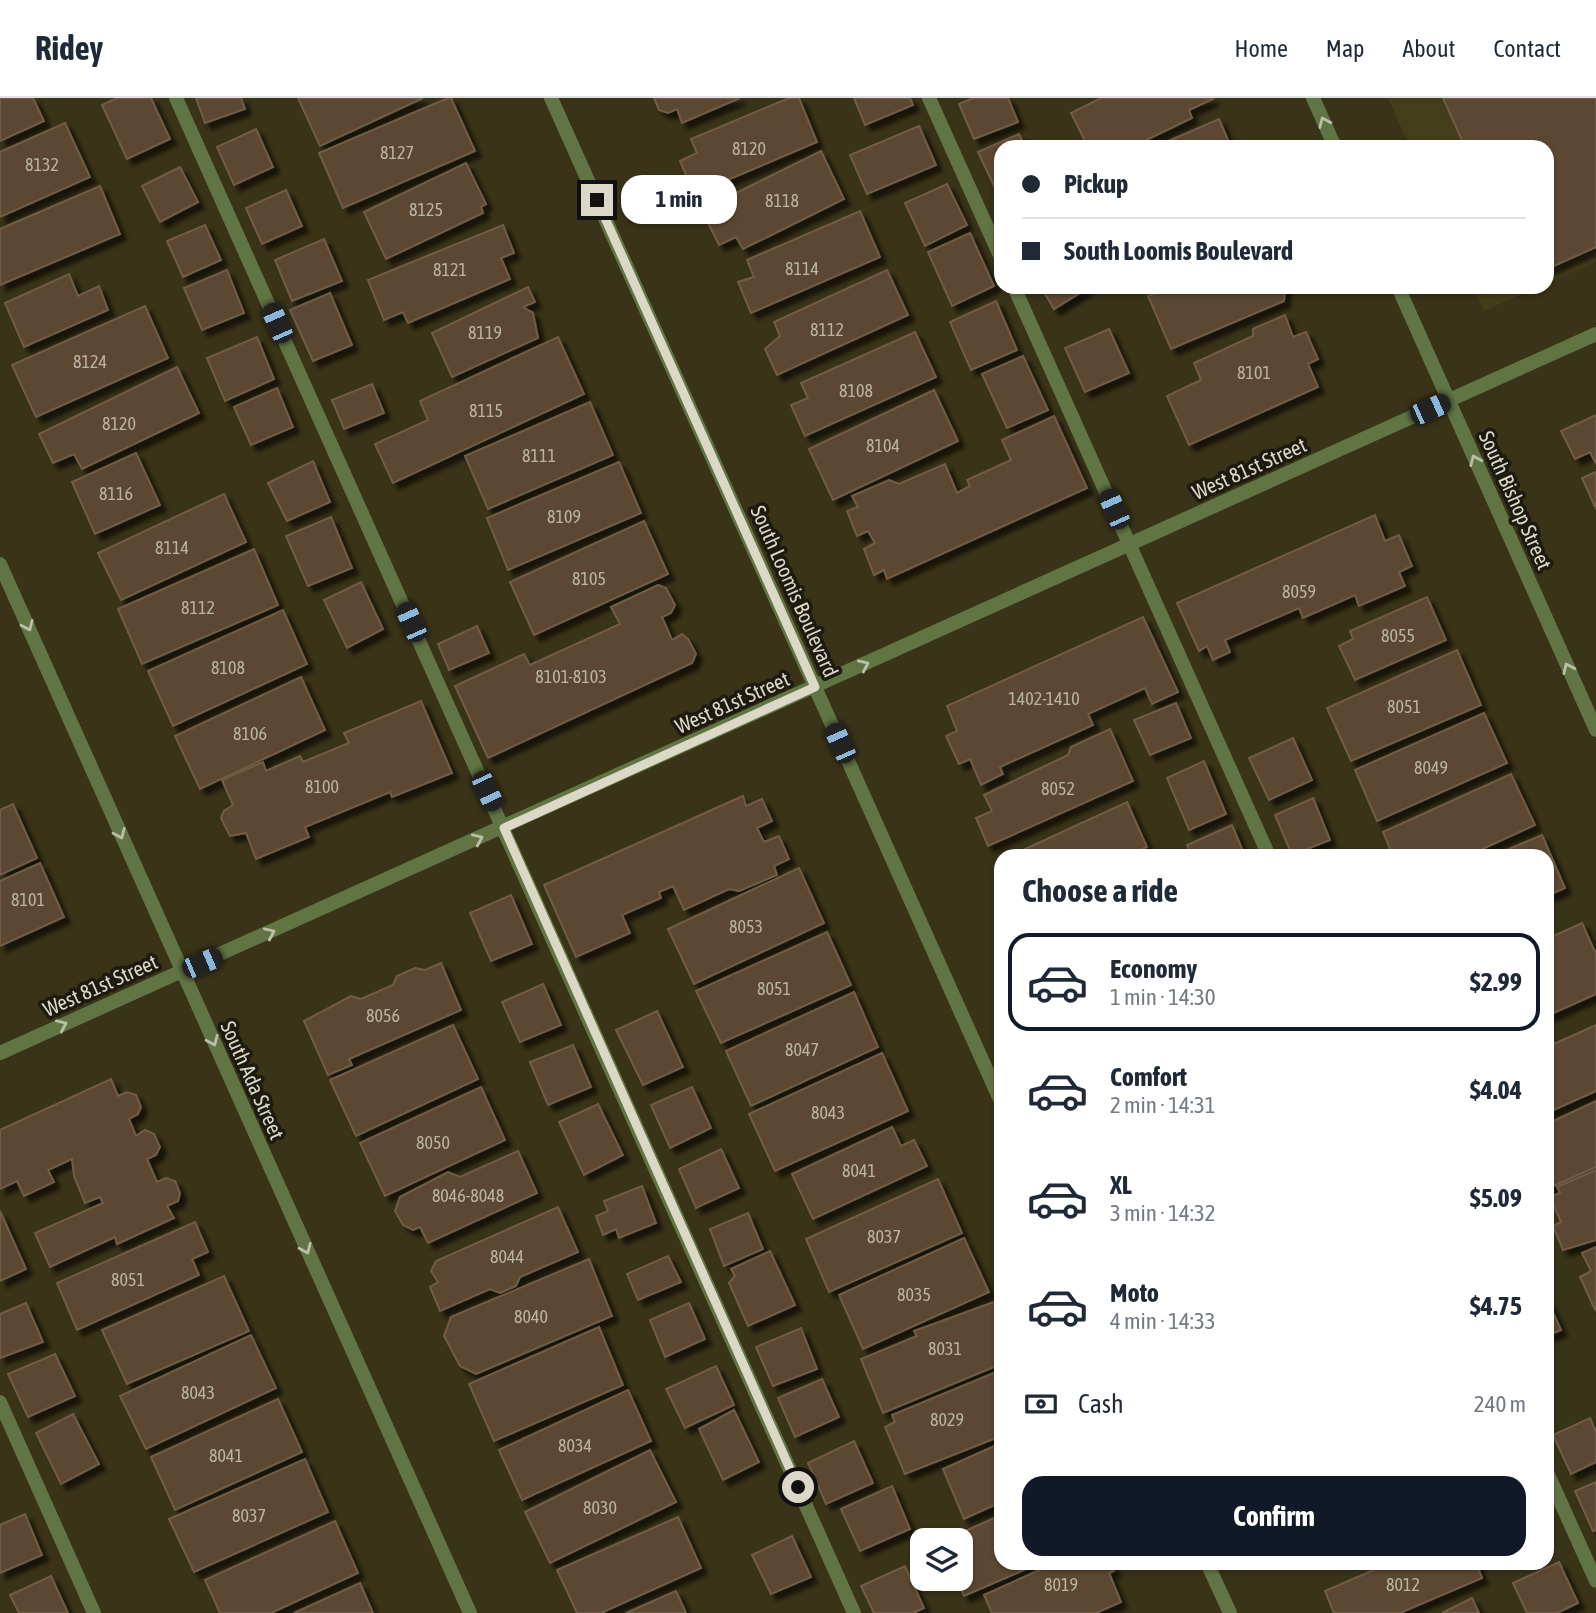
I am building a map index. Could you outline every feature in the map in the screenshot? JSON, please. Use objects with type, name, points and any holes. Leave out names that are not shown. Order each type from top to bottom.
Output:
[{"type":"street","points":[[176,98],[854,1613]]},
{"type":"street","name":"South Loomis Boulevard","points":[[551,98],[994,1086]]},
{"type":"street","points":[[929,98],[994,242]]},
{"type":"street","points":[[1313,98],[1332,140]]},
{"type":"street","points":[[1017,294],[1266,849]]},
{"type":"street","name":"South Bishop Street","points":[[1401,294],[1596,730]]},
{"type":"street","name":"West 81st Street","points":[[0,1053],[1596,334]]},
{"type":"street","name":"South Ada Street","points":[[0,564],[470,1613]]},
{"type":"street","points":[[0,1402],[94,1613]]},
{"type":"street","points":[[1554,1488],[1596,1581]]},
{"type":"street","points":[[1210,1570],[1230,1613]]},
{"type":"shaded area","points":[[1388,98],[1596,98],[1596,262],[1554,280],[1554,140],[1407,140]]},
{"type":"shaded area","points":[[1476,294],[1522,294],[1484,311]]},
{"type":"building","points":[[0,98],[33,98],[44,121],[0,141]]},
{"type":"building","points":[[117,98],[151,98],[170,139],[127,159],[102,105]]},
{"type":"building","points":[[196,98],[241,98],[245,109],[205,123]]},
{"type":"building","points":[[298,98],[423,98],[320,146]]},
{"type":"building","points":[[451,98],[475,151],[343,208],[319,153]]},
{"type":"building","points":[[654,98],[740,98],[682,123],[677,109],[668,113],[659,110]]},
{"type":"building","points":[[789,98],[799,98],[817,142],[711,187],[707,177],[690,184],[680,161],[697,153],[691,139]]},
{"type":"building","points":[[854,98],[910,98],[913,105],[865,125]]},
{"type":"building","points":[[973,98],[1008,98],[1018,122],[974,139],[959,104]]},
{"type":"building","points":[[1101,98],[1213,99],[1189,110],[1192,118],[1146,140],[1084,140],[1071,113]]},
{"type":"building","points":[[1443,98],[1596,98],[1596,247],[1554,266],[1554,140],[1462,140]]},
{"type":"building","points":[[1219,119],[1228,140],[1171,140]]},
{"type":"building","points":[[65,123],[90,177],[0,217],[0,152]]},
{"type":"building","points":[[919,126],[936,165],[867,194],[850,155]]},
{"type":"building","points":[[256,129],[273,167],[234,185],[217,147]]},
{"type":"building","points":[[1019,134],[1022,140],[1005,140]]},
{"type":"building","points":[[994,145],[994,186],[978,152]]},
{"type":"building","points":[[821,151],[844,199],[743,249],[736,237],[719,245],[708,223],[726,214],[720,201]]},
{"type":"building","points":[[466,163],[486,204],[481,207],[483,213],[386,259],[364,212]]},
{"type":"building","points":[[180,167],[198,202],[160,222],[142,186]]},
{"type":"building","points":[[947,184],[967,225],[925,246],[905,203]]},
{"type":"building","points":[[100,186],[120,234],[0,285],[0,229]]},
{"type":"building","points":[[286,190],[302,226],[262,244],[246,208]]},
{"type":"building","points":[[860,211],[880,257],[751,313],[738,282],[754,277],[747,260]]},
{"type":"building","points":[[205,225],[221,260],[183,277],[167,241]]},
{"type":"building","points":[[503,225],[514,253],[501,258],[510,279],[408,323],[403,312],[384,320],[368,280]]},
{"type":"building","points":[[970,233],[994,286],[952,306],[928,252]]},
{"type":"building","points":[[324,239],[342,281],[292,301],[275,260]]},
{"type":"building","points":[[227,270],[244,313],[202,330],[184,288]]},
{"type":"building","points":[[887,270],[908,315],[777,375],[765,349],[780,336],[774,322]]},
{"type":"building","points":[[69,274],[78,296],[99,286],[108,310],[24,347],[5,303]]},
{"type":"building","points":[[528,287],[535,302],[523,307],[533,313],[538,338],[452,377],[432,333]]},
{"type":"building","points":[[330,293],[352,345],[313,361],[290,310]]},
{"type":"building","points":[[1045,294],[1078,294],[1054,309]]},
{"type":"building","points":[[1284,294],[1284,301],[1171,349],[1148,296]]},
{"type":"building","points":[[996,301],[1017,350],[971,370],[950,322]]},
{"type":"building","points":[[145,306],[168,358],[36,417],[12,365]]},
{"type":"building","points":[[1285,315],[1293,337],[1306,332],[1318,359],[1308,364],[1318,387],[1189,445],[1167,396],[1201,380],[1194,363],[1253,336],[1253,329]]},
{"type":"building","points":[[1109,329],[1129,373],[1085,392],[1065,348]]},
{"type":"building","points":[[915,332],[936,377],[805,436],[791,405],[808,398],[801,383]]},
{"type":"building","points":[[257,337],[274,379],[225,401],[207,358]]},
{"type":"building","points":[[558,337],[584,394],[393,483],[375,444],[428,420],[420,401]]},
{"type":"building","points":[[1023,356],[1048,410],[1007,428],[982,374]]},
{"type":"building","points":[[177,367],[199,413],[82,469],[74,454],[53,463],[39,434]]},
{"type":"building","points":[[372,384],[384,413],[344,429],[332,400]]},
{"type":"building","points":[[277,388],[293,427],[251,445],[234,407]]},
{"type":"building","points":[[934,390],[958,441],[833,500],[809,449]]},
{"type":"building","points":[[590,402],[613,455],[488,509],[465,456]]},
{"type":"building","points":[[1596,415],[1596,464],[1590,452],[1575,459],[1561,431]]},
{"type":"building","points":[[1054,416],[1087,488],[887,579],[884,570],[874,575],[864,549],[875,543],[868,531],[857,536],[847,511],[858,507],[852,496],[889,480],[899,484],[945,464],[957,493],[970,486],[967,480],[1011,460],[1002,440]]},
{"type":"building","points":[[136,453],[160,505],[95,534],[72,482]]},
{"type":"building","points":[[313,461],[330,502],[287,521],[268,483]]},
{"type":"building","points":[[619,462],[641,513],[508,570],[487,518]]},
{"type":"building","points":[[1596,472],[1596,509],[1582,478]]},
{"type":"building","points":[[224,494],[246,542],[121,600],[98,553]]},
{"type":"building","points":[[1375,515],[1385,541],[1399,535],[1412,566],[1399,572],[1405,586],[1359,606],[1355,595],[1303,618],[1299,608],[1225,640],[1230,652],[1213,660],[1207,646],[1199,651],[1177,603]]},
{"type":"building","points":[[331,517],[352,568],[308,586],[286,536]]},
{"type":"building","points":[[644,521],[668,574],[534,635],[510,582]]},
{"type":"building","points":[[254,549],[278,605],[142,664],[118,609]]},
{"type":"building","points":[[361,582],[383,629],[347,648],[324,600]]},
{"type":"building","points":[[658,585],[666,588],[675,605],[671,613],[662,617],[672,640],[682,634],[688,639],[696,654],[692,663],[488,758],[455,686],[524,654],[530,665],[620,624],[611,607]]},
{"type":"building","points":[[1427,597],[1446,640],[1355,680],[1339,646],[1353,639],[1350,631]]},
{"type":"building","points":[[283,610],[307,664],[173,726],[148,671]]},
{"type":"building","points":[[1143,617],[1178,692],[1152,704],[1145,688],[1088,714],[1093,725],[1000,767],[1003,774],[981,785],[970,759],[959,764],[946,736],[957,731],[947,706]]},
{"type":"building","points":[[477,626],[489,653],[449,670],[438,644]]},
{"type":"building","points":[[1457,650],[1481,705],[1351,761],[1327,708]]},
{"type":"building","points":[[301,677],[325,730],[200,789],[175,736]]},
{"type":"building","points":[[421,701],[452,773],[392,797],[390,792],[305,827],[309,837],[256,859],[246,833],[230,836],[221,818],[224,811],[233,805],[222,780],[263,762],[266,771],[300,756],[303,762],[349,743],[344,733]]},
{"type":"building","points":[[1176,703],[1191,738],[1150,755],[1134,720]]},
{"type":"building","points":[[1484,713],[1507,763],[1377,821],[1355,770]]},
{"type":"building","points":[[1110,729],[1133,781],[988,846],[976,818],[992,811],[984,795],[1068,755],[1071,747]]},
{"type":"building","points":[[1293,738],[1312,780],[1269,800],[1249,758]]},
{"type":"building","points":[[1204,761],[1226,814],[1189,830],[1167,778]]},
{"type":"building","points":[[1511,774],[1535,825],[1482,849],[1390,849],[1383,832]]},
{"type":"building","points":[[743,796],[746,806],[762,799],[772,821],[757,828],[764,842],[779,836],[789,859],[774,866],[777,875],[739,891],[729,889],[684,910],[673,886],[659,892],[661,898],[622,915],[630,933],[576,957],[544,885]]},
{"type":"building","points":[[1313,798],[1330,840],[1307,849],[1289,849],[1275,815]]},
{"type":"building","points":[[1127,802],[1147,847],[1143,849],[1025,849]]},
{"type":"building","points":[[13,804],[37,858],[0,875],[0,810]]},
{"type":"building","points":[[1232,825],[1242,849],[1189,849],[1187,845]]},
{"type":"building","points":[[1542,835],[1548,849],[1509,849]]},
{"type":"building","points":[[40,863],[64,917],[0,946],[0,881]]},
{"type":"building","points":[[1554,863],[1565,888],[1554,893]]},
{"type":"building","points":[[799,868],[824,923],[694,984],[668,929]]},
{"type":"building","points":[[511,895],[532,944],[491,961],[470,913]]},
{"type":"building","points":[[1582,923],[1596,954],[1596,994],[1554,1013],[1554,936]]},
{"type":"building","points":[[827,932],[851,985],[721,1043],[696,991]]},
{"type":"building","points":[[441,963],[461,1010],[349,1059],[352,1065],[328,1075],[304,1021],[351,996],[361,999],[393,985],[397,976],[415,968],[425,970]]},
{"type":"building","points":[[543,984],[561,1025],[520,1042],[502,1002]]},
{"type":"building","points":[[854,992],[878,1047],[751,1106],[726,1051]]},
{"type":"building","points":[[657,1011],[683,1067],[643,1085],[616,1030]]},
{"type":"building","points":[[453,1025],[478,1079],[356,1136],[330,1080]]},
{"type":"building","points":[[1596,1025],[1596,1091],[1554,1110],[1554,1044]]},
{"type":"building","points":[[573,1045],[591,1087],[548,1105],[530,1062]]},
{"type":"building","points":[[882,1053],[908,1111],[775,1171],[749,1114]]},
{"type":"building","points":[[111,1079],[118,1096],[127,1092],[136,1095],[141,1107],[138,1114],[129,1119],[136,1136],[145,1130],[154,1134],[160,1147],[156,1155],[147,1159],[157,1182],[166,1178],[175,1181],[180,1193],[178,1201],[167,1206],[174,1218],[117,1244],[115,1237],[50,1267],[35,1233],[103,1203],[100,1197],[85,1203],[74,1176],[72,1159],[48,1170],[54,1182],[24,1196],[17,1181],[0,1189],[0,1130]]},
{"type":"building","points":[[481,1087],[505,1140],[385,1196],[360,1143]]},
{"type":"building","points":[[692,1087],[711,1128],[670,1148],[651,1105]]},
{"type":"building","points":[[1596,1101],[1596,1167],[1554,1186],[1554,1121]]},
{"type":"building","points":[[598,1104],[623,1155],[584,1175],[559,1122]]},
{"type":"building","points":[[892,1127],[901,1146],[914,1140],[927,1166],[813,1219],[792,1174]]},
{"type":"building","points":[[721,1149],[739,1188],[696,1208],[679,1169]]},
{"type":"building","points":[[518,1151],[537,1193],[428,1243],[420,1227],[413,1230],[403,1225],[395,1211],[400,1197],[448,1172],[460,1177]]},
{"type":"building","points":[[1596,1170],[1596,1240],[1563,1250],[1554,1228],[1554,1226],[1561,1222],[1554,1206],[1554,1195],[1560,1193],[1557,1187]]},
{"type":"building","points":[[938,1179],[962,1233],[829,1292],[806,1239]]},
{"type":"building","points":[[642,1186],[656,1223],[619,1238],[616,1229],[603,1235],[596,1216],[608,1211],[604,1201]]},
{"type":"building","points":[[558,1207],[578,1252],[520,1277],[516,1286],[500,1293],[490,1289],[440,1311],[430,1287],[438,1282],[431,1271],[436,1261]]},
{"type":"building","points":[[0,1211],[26,1269],[0,1281]]},
{"type":"building","points":[[748,1213],[763,1249],[724,1266],[710,1229]]},
{"type":"building","points":[[195,1222],[208,1252],[192,1259],[199,1275],[77,1330],[57,1283]]},
{"type":"building","points":[[964,1238],[989,1292],[863,1349],[839,1295]]},
{"type":"building","points":[[1596,1247],[1595,1310],[1580,1277],[1591,1271],[1582,1253]]},
{"type":"building","points":[[770,1251],[795,1305],[748,1326],[729,1283],[735,1276],[731,1269]]},
{"type":"building","points":[[668,1256],[681,1282],[638,1300],[627,1274]]},
{"type":"building","points":[[589,1259],[612,1316],[476,1374],[460,1366],[444,1336],[451,1317]]},
{"type":"building","points":[[224,1276],[249,1331],[127,1384],[102,1330]]},
{"type":"building","points":[[994,1302],[994,1367],[883,1413],[861,1359],[917,1336],[914,1331]]},
{"type":"building","points":[[26,1303],[43,1342],[0,1358],[0,1314]]},
{"type":"building","points":[[689,1303],[705,1339],[665,1357],[650,1320]]},
{"type":"building","points":[[1554,1314],[1561,1330],[1554,1333]]},
{"type":"building","points":[[599,1327],[623,1385],[494,1441],[469,1384]]},
{"type":"building","points":[[801,1328],[817,1369],[773,1386],[756,1347]]},
{"type":"building","points":[[251,1335],[276,1388],[146,1449],[120,1396]]},
{"type":"building","points":[[55,1354],[75,1396],[28,1417],[8,1374]]},
{"type":"building","points":[[716,1366],[734,1405],[685,1428],[666,1389]]},
{"type":"building","points":[[994,1373],[994,1439],[905,1474],[885,1427],[895,1422],[892,1415]]},
{"type":"building","points":[[822,1379],[839,1417],[795,1437],[778,1398]]},
{"type":"building","points":[[628,1390],[651,1441],[522,1500],[499,1450]]},
{"type":"building","points":[[278,1399],[302,1452],[175,1510],[151,1457]]},
{"type":"building","points":[[734,1410],[759,1462],[723,1480],[699,1429]]},
{"type":"building","points":[[73,1414],[99,1464],[61,1484],[36,1433]]},
{"type":"building","points":[[1590,1418],[1596,1432],[1596,1462],[1571,1474],[1554,1435]]},
{"type":"building","points":[[854,1441],[873,1483],[826,1504],[808,1463]]},
{"type":"building","points":[[994,1446],[994,1505],[964,1519],[943,1469]]},
{"type":"building","points":[[650,1450],[676,1502],[550,1563],[525,1512]]},
{"type":"building","points":[[305,1459],[328,1512],[194,1572],[169,1519]]},
{"type":"building","points":[[1596,1482],[1596,1530],[1593,1531],[1575,1491]]},
{"type":"building","points":[[892,1486],[910,1529],[860,1551],[841,1509]]},
{"type":"building","points":[[25,1514],[42,1555],[0,1573],[0,1525]]},
{"type":"building","points":[[678,1517],[701,1568],[601,1613],[577,1613],[557,1570]]},
{"type":"building","points":[[994,1518],[994,1570],[1024,1570],[964,1596],[962,1591],[973,1591],[972,1528]]},
{"type":"building","points":[[335,1521],[358,1573],[271,1613],[220,1613],[205,1580]]},
{"type":"building","points":[[792,1536],[811,1577],[771,1594],[752,1555]]},
{"type":"building","points":[[1559,1562],[1578,1603],[1557,1613],[1527,1613],[1513,1583],[1541,1570],[1554,1570],[1554,1564]]},
{"type":"building","points":[[905,1566],[910,1577],[910,1591],[916,1591],[924,1608],[913,1613],[874,1613],[861,1586]]},
{"type":"building","points":[[1039,1570],[1114,1570],[1109,1573],[1121,1602],[1096,1613],[992,1613],[984,1595]]},
{"type":"building","points":[[1374,1570],[1479,1570],[1482,1578],[1400,1613],[1334,1613],[1325,1591]]},
{"type":"building","points":[[51,1576],[68,1613],[19,1613],[10,1595]]},
{"type":"building","points":[[360,1583],[373,1613],[294,1613]]},
{"type":"building","points":[[676,1591],[686,1613],[626,1613]]},
{"type":"building","points":[[1472,1598],[1479,1613],[1442,1613]]},
{"type":"route","points":[[597,200],[815,687],[504,828],[798,1487]]}]
